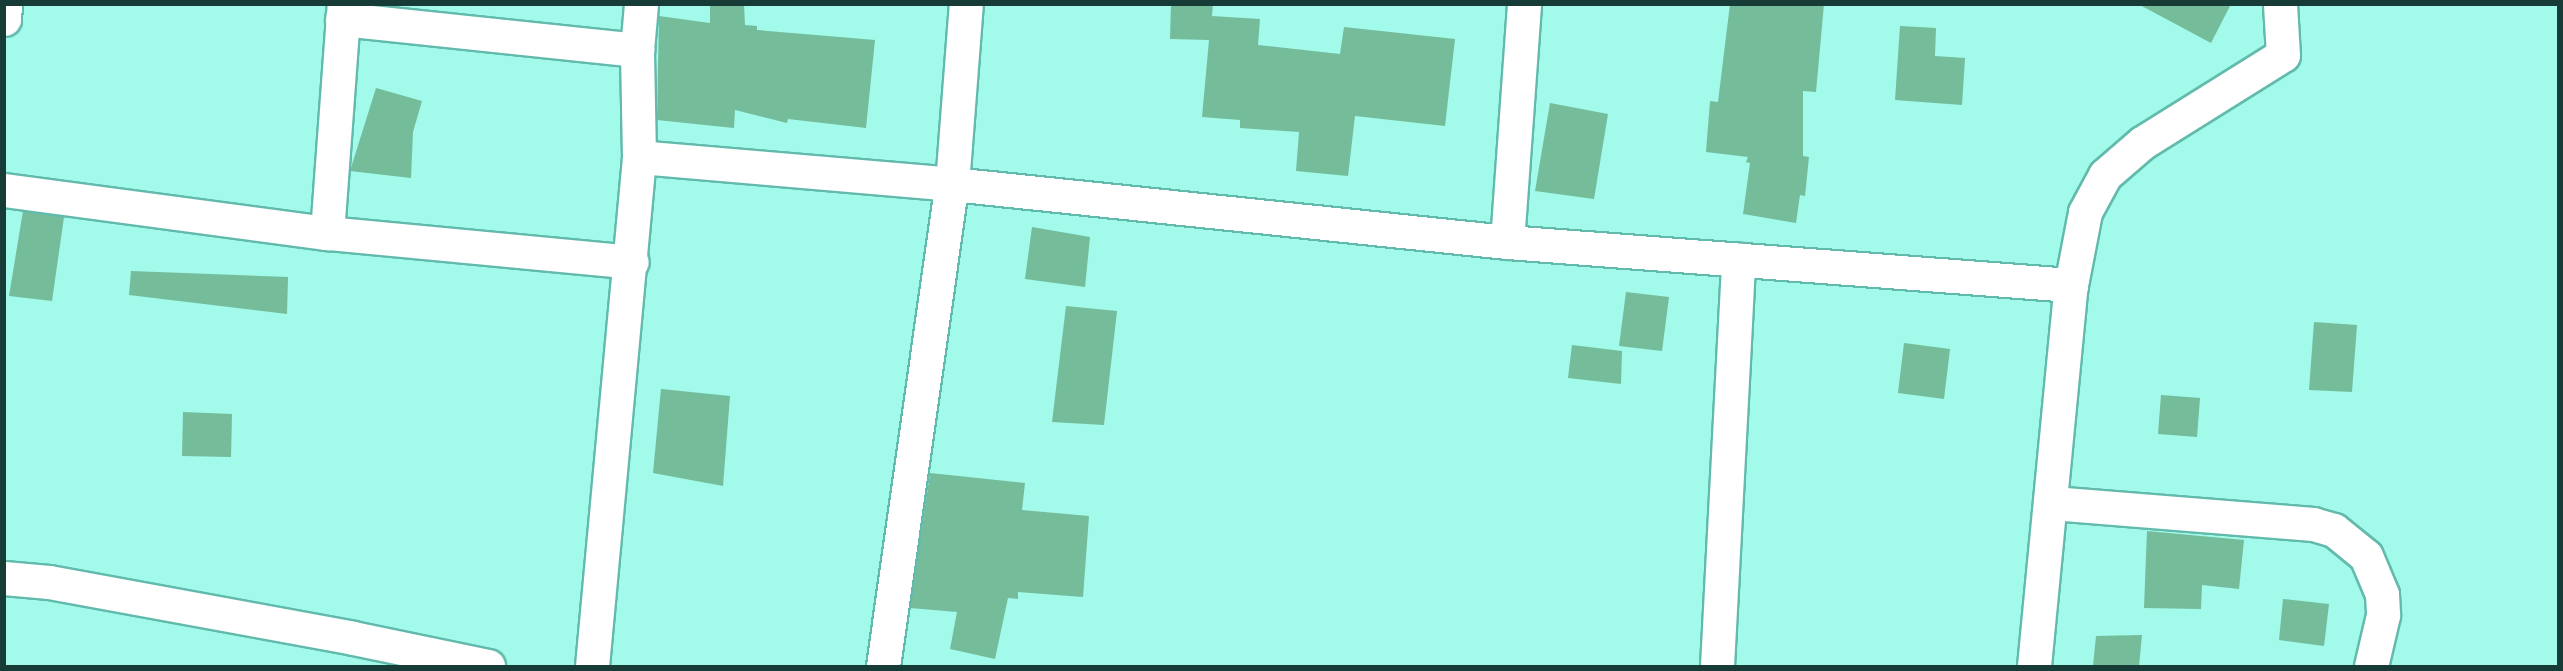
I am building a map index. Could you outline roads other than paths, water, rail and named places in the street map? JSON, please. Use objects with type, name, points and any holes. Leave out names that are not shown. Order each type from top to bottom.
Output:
[{"type":"street","points":[[4,19],[5,4]]},
{"type":"street","points":[[592,666],[632,262],[639,158],[637,50],[640,4]]},
{"type":"street","points":[[883,666],[952,184],[966,4]]},
{"type":"street","points":[[1507,243],[1524,4]]},
{"type":"street","points":[[2034,666],[2072,285],[2085,212],[2105,175],[2142,143],[2283,55],[2280,4]]},
{"type":"street","points":[[327,233],[343,12],[637,50]]},
{"type":"street","points":[[639,158],[952,184],[1507,243],[2072,285]]},
{"type":"street","points":[[4,190],[327,233],[632,262]]},
{"type":"street","points":[[1717,666],[1738,260]]},
{"type":"street","points":[[2052,503],[2313,524],[2334,530],[2366,556],[2382,594],[2383,615],[2372,666]]},
{"type":"street","points":[[4,578],[49,582],[342,636],[488,666]]}]
